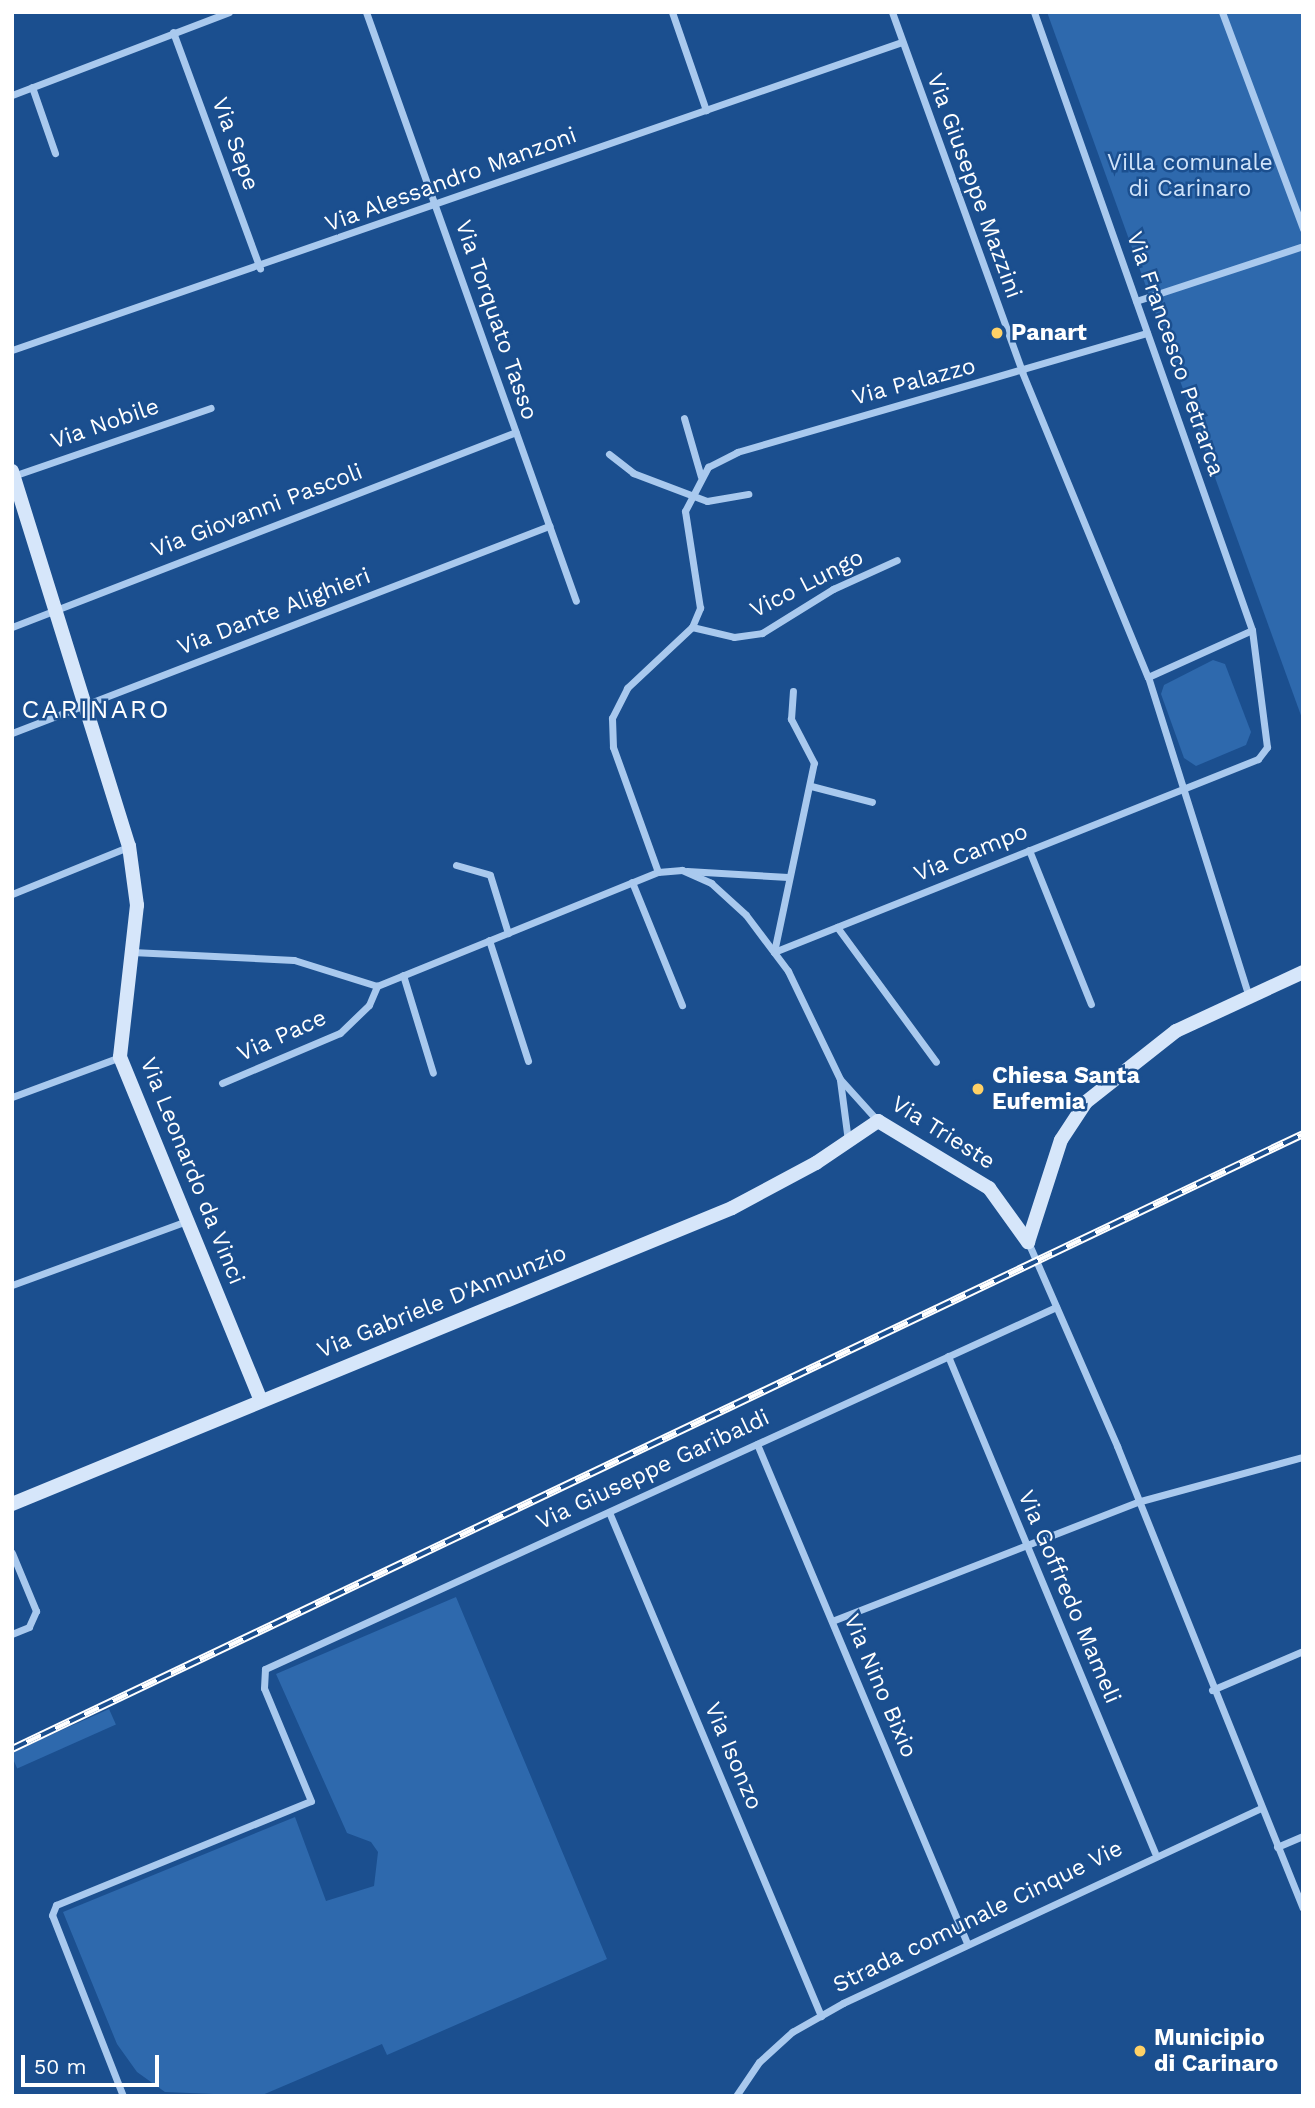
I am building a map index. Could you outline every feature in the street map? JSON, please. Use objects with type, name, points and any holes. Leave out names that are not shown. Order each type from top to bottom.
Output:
[{"type":"street","points":[[12,95],[229,12]]},
{"type":"street","name":"Via Torquato Tasso","points":[[366,12],[576,601]]},
{"type":"street","points":[[672,12],[706,110]]},
{"type":"street","name":"Via Giuseppe Mazzini","points":[[892,12],[1022,372],[1148,677],[1249,997]]},
{"type":"street","name":"Via Francesco Petrarca","points":[[1034,12],[1252,629],[1267,747],[1258,759],[1182,790]]},
{"type":"street","points":[[1222,12],[1303,229]]},
{"type":"street","name":"Via Sepe","points":[[173,32],[260,268]]},
{"type":"street","name":"Via Alessandro Manzoni","points":[[12,350],[260,268],[902,42]]},
{"type":"street","points":[[32,87],[55,153]]},
{"type":"street","points":[[1136,301],[1303,246]]},
{"type":"street","name":"Via Palazzo","points":[[689,494],[700,479],[737,452],[1022,372],[1147,333]]},
{"type":"street","name":"Via Nobile","points":[[13,474],[211,408]]},
{"type":"street","points":[[684,418],[700,479]]},
{"type":"street","name":"Via Giovanni Pascoli","points":[[12,626],[516,432]]},
{"type":"street","points":[[609,454],[633,473],[707,501],[748,494]]},
{"type":"street","name":"Via Leonardo da Vinci","points":[[13,474],[88,705],[130,846],[137,905],[120,1057],[261,1401]]},
{"type":"street","points":[[659,872],[613,747],[612,718],[627,688],[692,627],[700,608],[685,511],[689,494]]},
{"type":"street","name":"Via Dante Alighieri","points":[[12,733],[549,526]]},
{"type":"street","name":"Vico Lungo","points":[[692,627],[734,637],[762,634],[833,589],[897,560]]},
{"type":"street","points":[[1148,677],[1252,629]]},
{"type":"street","points":[[774,953],[814,763],[791,719],[793,691]]},
{"type":"street","points":[[811,786],[872,802]]},
{"type":"street","name":"Via Campo","points":[[774,953],[1182,790]]},
{"type":"street","points":[[12,894],[130,846]]},
{"type":"street","points":[[1029,850],[1091,1004]]},
{"type":"street","points":[[456,865],[490,875],[509,933]]},
{"type":"street","points":[[132,951],[294,960],[377,986],[659,872],[682,870],[788,877]]},
{"type":"street","name":"Via Trieste","points":[[682,870],[711,883],[774,953],[840,1079],[878,1121],[989,1188],[1028,1242]]},
{"type":"street","points":[[632,883],[682,1005]]},
{"type":"street","points":[[837,928],[936,1062]]},
{"type":"street","points":[[489,940],[528,1061]]},
{"type":"street","points":[[1303,972],[1176,1031],[1086,1102],[1061,1140],[1028,1242],[1303,1908]]},
{"type":"street","points":[[403,975],[433,1073]]},
{"type":"street","name":"Via Pace","points":[[222,1083],[340,1033],[369,1005],[377,986]]},
{"type":"street","points":[[12,1097],[120,1057]]},
{"type":"street","points":[[840,1079],[848,1141]]},
{"type":"street","name":"Via Gabriele D'Annunzio","points":[[12,1504],[732,1208],[878,1121]]},
{"type":"street","points":[[12,1285],[187,1221]]},
{"type":"street","name":"Via Giuseppe Garibaldi","points":[[123,2096],[52,1914],[56,1905],[311,1801],[264,1688],[265,1669],[1056,1307]]},
{"type":"street","name":"Via Goffredo Mameli","points":[[948,1356],[1155,1853]]},
{"type":"street","name":"Via Nino Bixio","points":[[757,1444],[967,1943]]},
{"type":"street","points":[[832,1621],[1137,1502],[1303,1457]]},
{"type":"street","name":"Via Isonzo","points":[[609,1511],[821,2016]]},
{"type":"street","points":[[12,1553],[36,1611],[29,1627],[12,1634]]},
{"type":"street","points":[[1212,1690],[1303,1651]]},
{"type":"street","name":"Strada comunale Cinque Vie","points":[[736,2096],[758,2062],[821,2016],[1155,1853],[1261,1808]]},
{"type":"street","points":[[1277,1847],[1303,1836]]},
{"type":"green space","name":"Villa comunale di Carinaro","points":[[1047,12],[1303,12],[1303,721],[1153,306]]},
{"type":"green space","points":[[1213,660],[1225,664],[1251,732],[1246,745],[1196,766],[1184,758],[1161,694],[1164,685]]},
{"type":"green space","points":[[456,1597],[607,1959],[387,2055],[382,2044],[260,2096],[165,2092],[137,2072],[117,2044],[63,1912],[295,1817],[326,1901],[374,1886],[378,1852],[371,1842],[347,1833],[276,1674]]},
{"type":"green space","points":[[109,1709],[116,1725],[17,1768],[12,1752]]},
{"type":"railway","points":[[12,1749],[1303,1134]]},
{"type":"place","name":"Panart","points":[[997,333]]},
{"type":"place","name":"Chiesa Santa Eufemia","points":[[978,1089]]},
{"type":"place","name":"Municipio di Carinaro","points":[[1140,2051]]},
{"type":"district","name":"CARINARO","points":[[96,710]]}]
